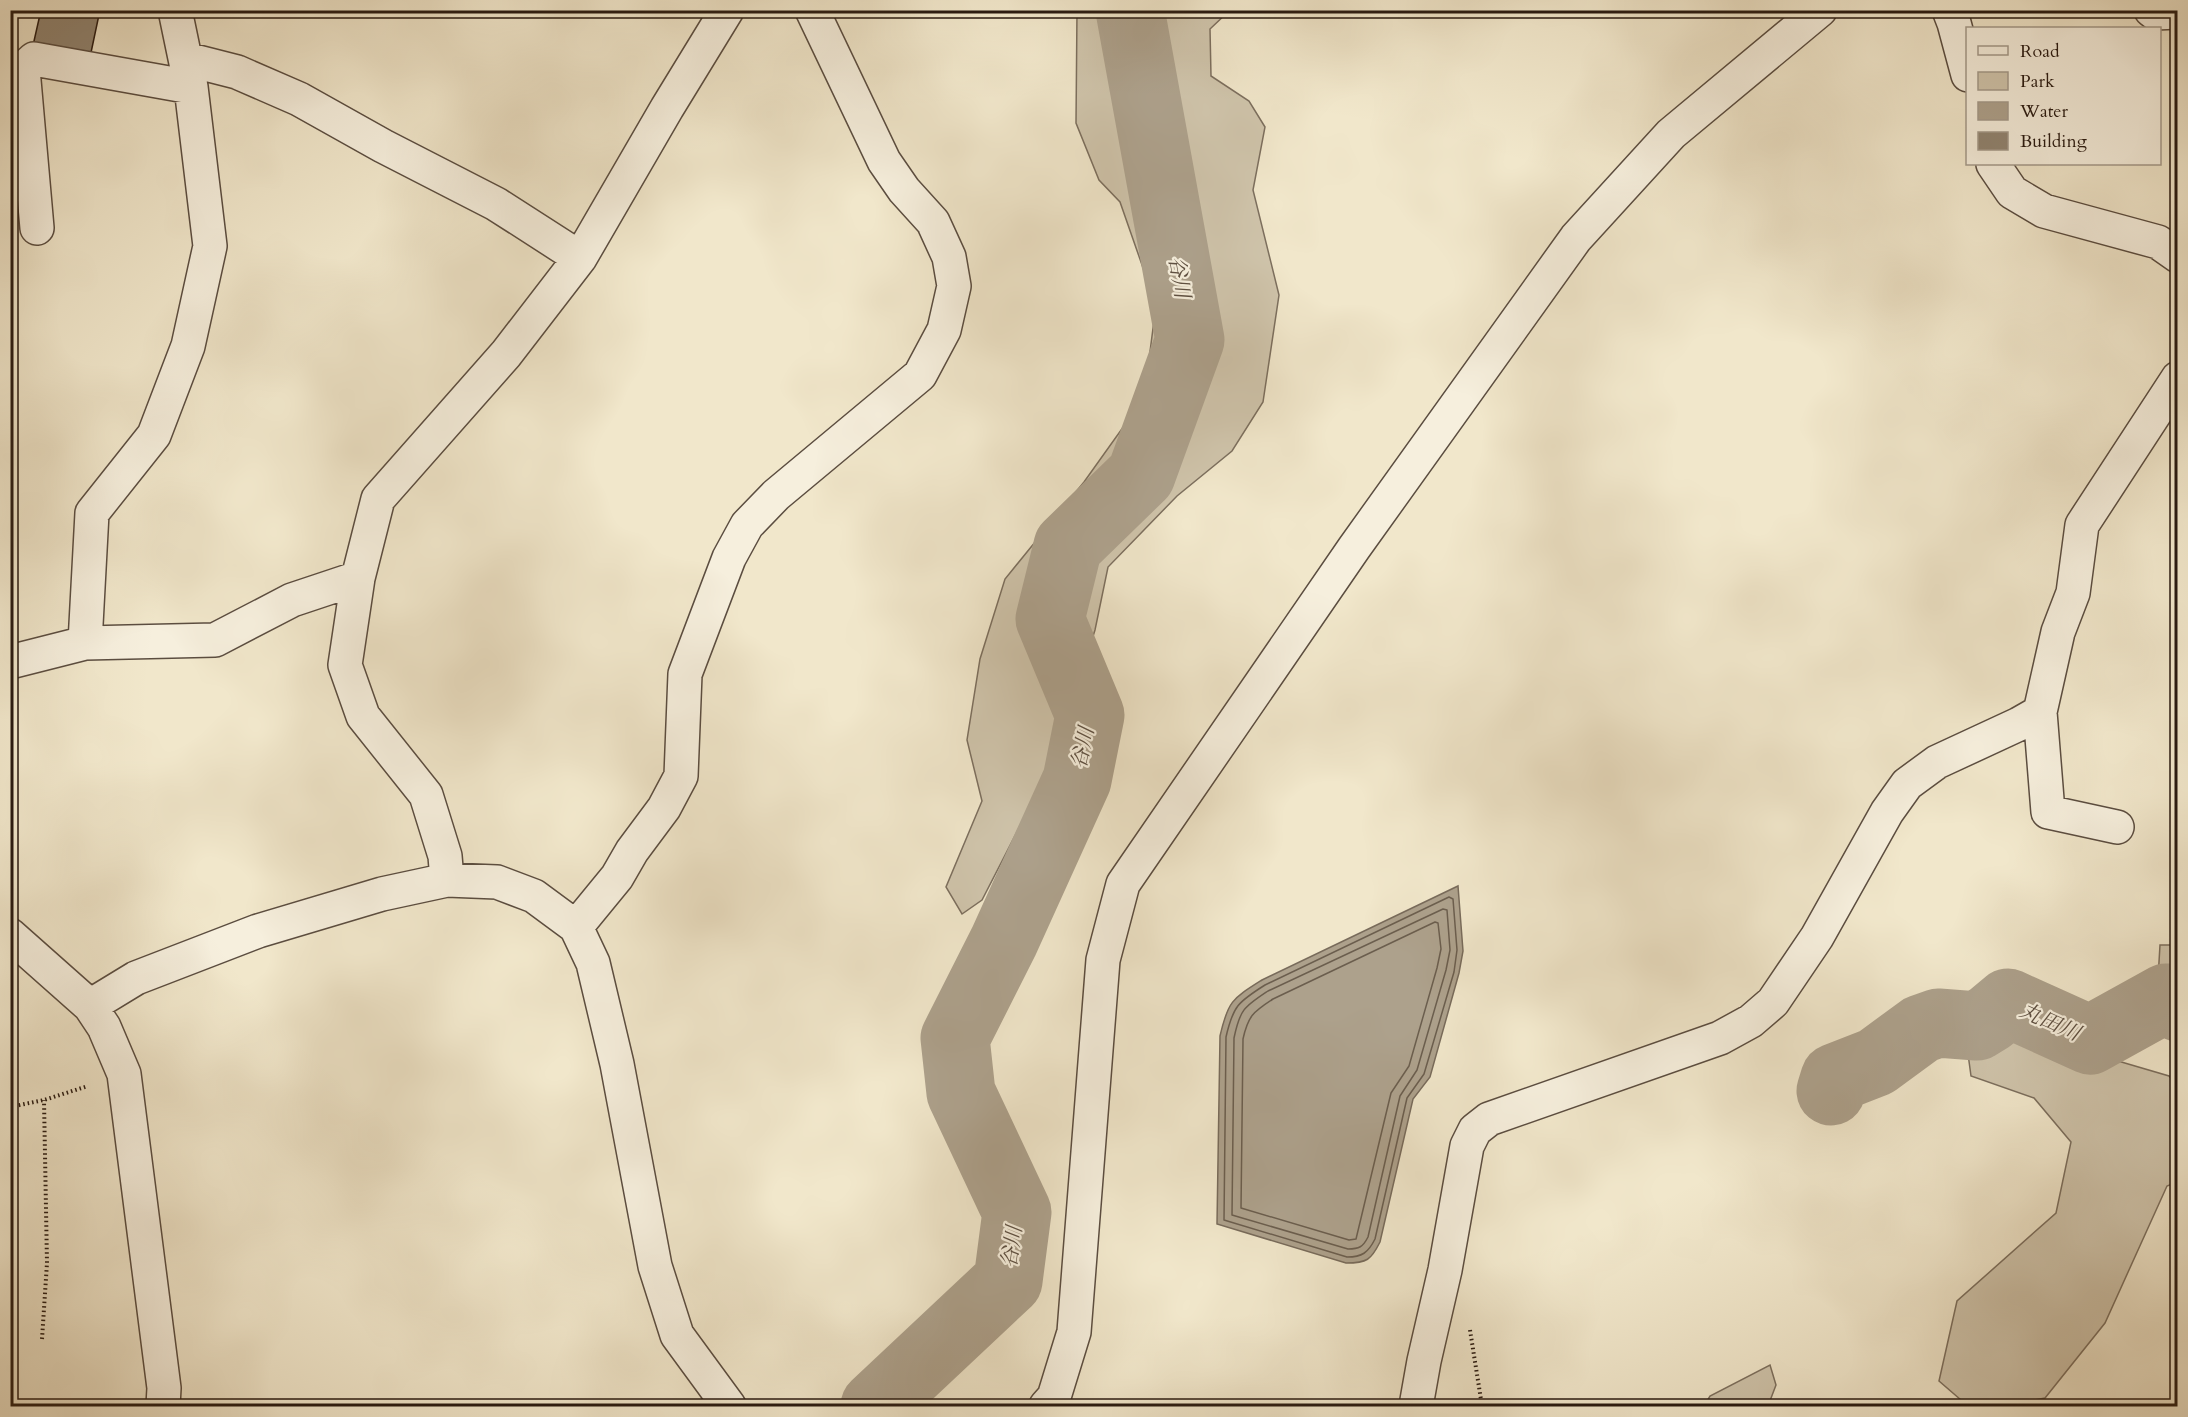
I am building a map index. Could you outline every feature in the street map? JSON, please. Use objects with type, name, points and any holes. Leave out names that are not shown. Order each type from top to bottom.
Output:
[{"type":"street","points":[[85,643],[92,513],[154,435],[188,346],[210,246],[189,73],[175,10]]},
{"type":"street","points":[[447,880],[445,856],[426,795],[363,716],[345,665],[358,578],[378,499],[506,354],[580,258],[727,10]]},
{"type":"street","points":[[576,927],[617,878],[632,851],[664,808],[681,776],[685,674],[729,558],[747,525],[776,495],[920,375],[944,330],[954,286],[949,257],[933,222],[904,190],[884,161],[813,10]]},
{"type":"street","points":[[1046,1407],[1054,1397],[1074,1332],[1103,960],[1123,884],[1354,548],[1576,238],[1671,134],[1820,10]]},
{"type":"street","points":[[1949,10],[1966,68]]},
{"type":"street","points":[[2151,10],[2155,13],[2178,12]]},
{"type":"street","points":[[37,228],[22,69],[34,59],[189,73],[237,72],[300,99],[383,146],[496,204],[580,258]]},
{"type":"street","points":[[1994,165],[2012,192],[2044,212],[2158,242],[2178,256]]},
{"type":"street","points":[[2117,827],[2048,812],[2040,712],[2058,632],[2073,593],[2082,525],[2178,378]]},
{"type":"street","points":[[10,662],[85,643],[215,640],[292,600],[358,578]]},
{"type":"street","points":[[1416,1407],[1445,1270],[1467,1146],[1475,1130],[1490,1119],[1720,1038],[1751,1021],[1773,1002],[1817,937],[1887,812],[1907,784],[1937,762],[2040,712]]},
{"type":"street","points":[[90,1006],[136,978],[258,931],[382,894],[447,880],[497,882],[534,896],[576,927],[593,963],[617,1064],[655,1266],[677,1335],[729,1407]]},
{"type":"street","points":[[10,935],[90,1006],[104,1027],[124,1074],[164,1388],[163,1407]]},
{"type":"path","points":[[10,1107],[44,1100],[124,1074]]},
{"type":"path","points":[[42,1339],[47,1263],[44,1100]]},
{"type":"green space","points":[[1077,11],[1229,11],[1210,29],[1211,76],[1249,101],[1265,127],[1253,190],[1279,295],[1263,402],[1232,451],[1177,496],[1108,567],[1095,630],[1054,760],[982,900],[962,914],[946,887],[982,801],[967,740],[980,659],[1005,579],[1084,482],[1144,398],[1156,305],[1120,202],[1099,180],[1076,123]]},
{"type":"green space","points":[[2160,945],[2177,945],[2177,997],[2158,979]]},
{"type":"green space","points":[[2014,1031],[2046,1039],[2059,1052],[2118,1061],[2169,1076],[2177,1085],[2177,1182],[2167,1186],[2105,1323],[2045,1398],[2002,1406],[1968,1406],[1939,1381],[1957,1301],[2056,1213],[2071,1142],[2034,1098],[1971,1076],[1966,1039]]},
{"type":"green space","points":[[1770,1365],[1776,1385],[1768,1406],[1704,1406],[1710,1396]]},
{"type":"water","points":[[1458,886],[1463,951],[1459,973],[1430,1077],[1413,1099],[1380,1242],[1374,1253],[1364,1261],[1346,1263],[1217,1224],[1220,1036],[1226,1015],[1233,1002],[1262,980]]},
{"type":"building","points":[[41,10],[100,10],[89,62],[32,50]]},
{"type":"waterway","name":"谷川","points":[[875,1406],[1008,1281],[1017,1212],[961,1093],[955,1038],[1004,941],[1077,780],[1090,715],[1050,619],[1068,546],[1141,475],[1190,340],[1130,10]]},
{"type":"waterway","name":"丸田川","points":[[1831,1091],[1835,1078],[1876,1062],[1921,1029],[1938,1023],[1977,1026],[2008,1003],[2090,1040],[2166,998],[2178,1007]]}]
